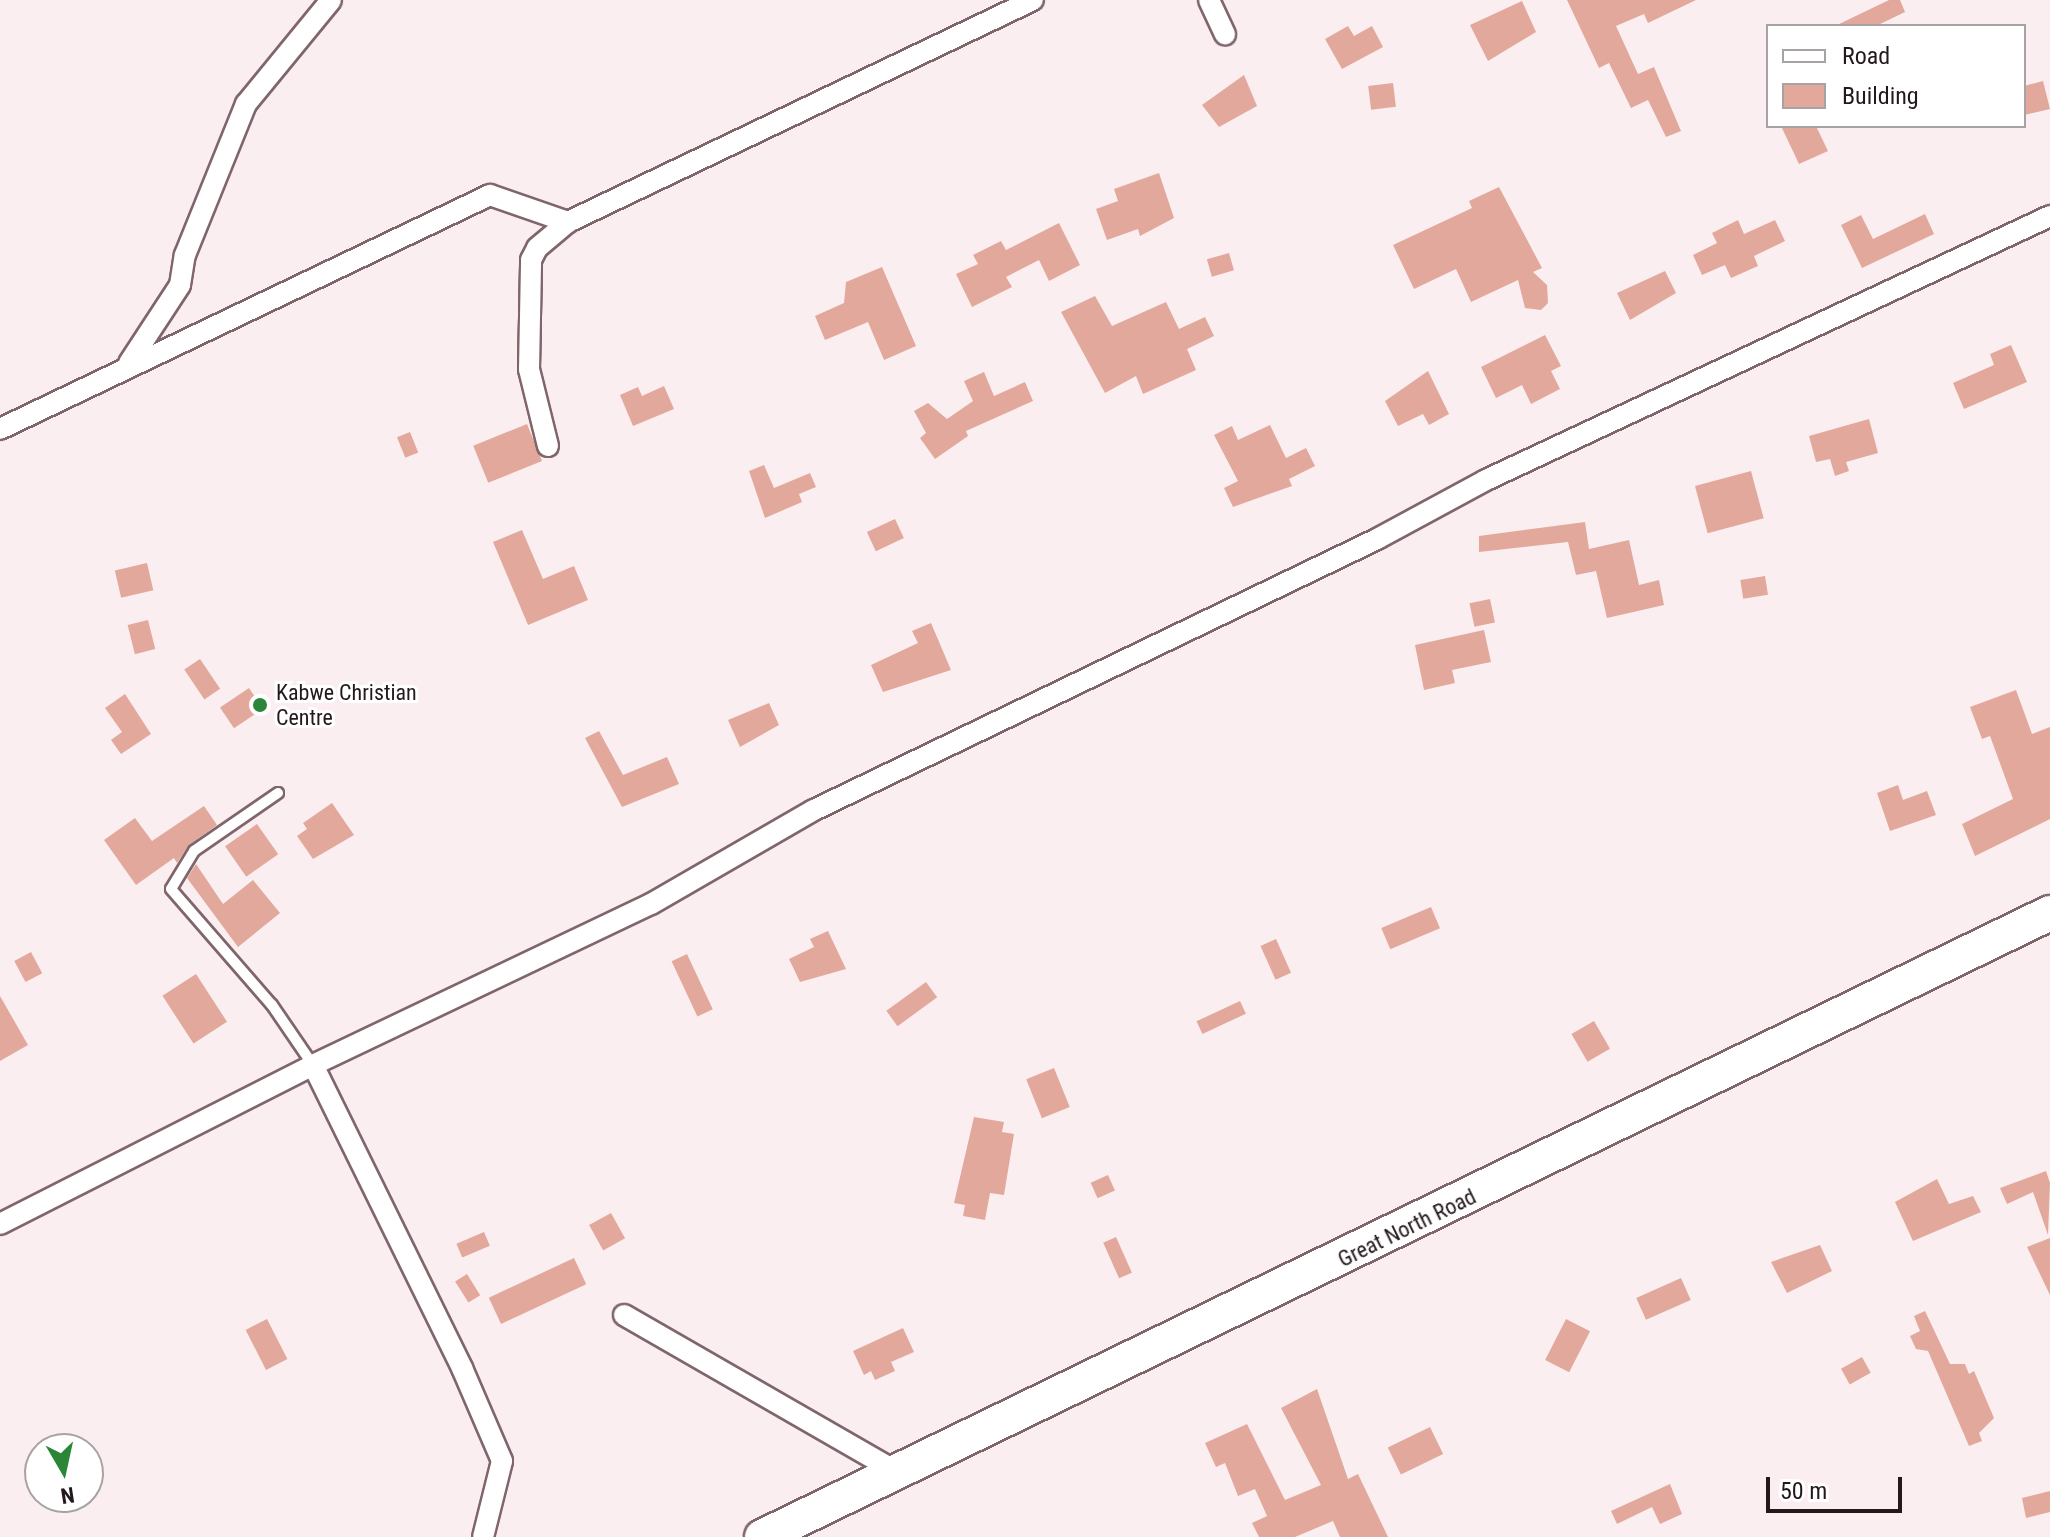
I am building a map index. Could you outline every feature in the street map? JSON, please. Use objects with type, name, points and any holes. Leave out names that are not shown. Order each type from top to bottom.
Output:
[{"type":"highway","name":"Great North Road","points":[[762,1537],[2050,913]]},
{"type":"street","points":[[129,363],[180,285],[185,255],[246,104],[331,0]]},
{"type":"street","points":[[548,446],[529,369],[531,260],[568,222],[1033,0]]},
{"type":"street","points":[[1209,0],[1225,35]]},
{"type":"street","points":[[0,429],[129,363],[490,195],[568,222]]},
{"type":"street","points":[[0,1224],[313,1065],[651,904],[814,810],[1377,539],[1486,480],[2050,216]]},
{"type":"street","points":[[313,1065],[462,1368],[502,1461],[483,1537]]},
{"type":"street","points":[[624,1315],[895,1471]]},
{"type":"lane","points":[[278,793],[194,851],[171,889],[272,1005],[313,1065]]},
{"type":"building","points":[[1567,0],[1696,0],[1648,23],[1644,14],[1616,26],[1638,74],[1654,67],[1681,131],[1666,137],[1648,100],[1631,108],[1609,63],[1599,68]]},
{"type":"building","points":[[1889,0],[1900,0],[1905,12],[1880,24],[1839,24]]},
{"type":"building","points":[[1522,1],[1536,32],[1488,61],[1470,25]]},
{"type":"building","points":[[1348,26],[1354,36],[1372,26],[1383,47],[1342,69],[1325,39]]},
{"type":"building","points":[[1244,75],[1257,106],[1219,127],[1202,105]]},
{"type":"building","points":[[2043,81],[2050,109],[2026,115],[2026,85]]},
{"type":"building","points":[[1393,83],[1396,107],[1371,110],[1368,86]]},
{"type":"building","points":[[1782,128],[1817,128],[1828,151],[1799,164]]},
{"type":"building","points":[[1159,173],[1174,218],[1140,236],[1138,229],[1107,240],[1096,209],[1118,201],[1114,189]]},
{"type":"building","points":[[1499,187],[1542,268],[1533,272],[1547,285],[1548,303],[1541,310],[1525,308],[1518,280],[1471,302],[1456,269],[1414,289],[1393,245],[1472,208],[1469,201]]},
{"type":"building","points":[[1925,214],[1934,234],[1862,268],[1841,225],[1861,215],[1873,239]]},
{"type":"building","points":[[1738,220],[1744,234],[1775,220],[1785,241],[1754,256],[1758,266],[1731,278],[1725,265],[1702,275],[1693,255],[1717,243],[1712,233]]},
{"type":"building","points":[[1059,223],[1080,265],[1049,281],[1039,260],[1006,277],[1012,287],[972,307],[956,274],[978,264],[973,255],[1001,241],[1006,250]]},
{"type":"building","points":[[1229,253],[1234,270],[1212,277],[1207,259]]},
{"type":"building","points":[[882,267],[916,346],[884,360],[868,322],[825,340],[815,316],[844,303],[846,282]]},
{"type":"building","points":[[1665,271],[1676,293],[1630,320],[1617,293]]},
{"type":"building","points":[[1095,296],[1112,326],[1166,302],[1179,329],[1205,317],[1214,336],[1187,349],[1196,370],[1143,394],[1136,376],[1105,393],[1061,312]]},
{"type":"building","points":[[1545,335],[1561,366],[1551,371],[1560,389],[1531,404],[1522,385],[1496,398],[1481,367]]},
{"type":"building","points":[[2011,345],[2027,382],[1964,409],[1953,383],[1994,365],[1990,354]]},
{"type":"building","points":[[1428,371],[1449,414],[1429,425],[1423,414],[1398,426],[1385,401]]},
{"type":"building","points":[[984,372],[994,396],[1025,382],[1033,401],[966,431],[968,436],[935,459],[920,438],[926,433],[914,411],[928,403],[947,419],[973,401],[964,381]]},
{"type":"building","points":[[664,386],[674,409],[633,426],[620,395],[638,387],[642,396]]},
{"type":"building","points":[[1869,419],[1878,453],[1846,462],[1849,471],[1835,476],[1830,459],[1816,462],[1809,436]]},
{"type":"building","points":[[527,424],[542,461],[488,483],[473,446]]},
{"type":"building","points":[[1270,425],[1286,458],[1306,448],[1315,466],[1289,479],[1292,486],[1233,507],[1224,488],[1238,481],[1214,435],[1232,426],[1238,440]]},
{"type":"building","points":[[410,432],[418,452],[405,458],[397,437]]},
{"type":"building","points":[[764,465],[774,488],[810,473],[816,487],[799,494],[802,502],[765,518],[749,471]]},
{"type":"building","points":[[1751,471],[1764,518],[1708,533],[1695,486]]},
{"type":"building","points":[[895,519],[904,538],[876,551],[867,532]]},
{"type":"building","points":[[1585,522],[1589,549],[1629,540],[1639,585],[1659,580],[1664,605],[1607,618],[1596,571],[1576,575],[1568,542],[1479,552],[1479,536]]},
{"type":"building","points":[[522,530],[543,579],[574,566],[588,600],[528,625],[493,542]]},
{"type":"building","points":[[147,563],[153,590],[121,598],[115,570]]},
{"type":"building","points":[[1765,576],[1768,595],[1743,599],[1740,580]]},
{"type":"building","points":[[1490,599],[1495,622],[1474,627],[1469,603]]},
{"type":"building","points":[[148,620],[155,649],[135,654],[128,625]]},
{"type":"building","points":[[931,623],[951,670],[883,692],[871,665],[918,643],[912,631]]},
{"type":"building","points":[[1484,630],[1491,662],[1452,670],[1455,683],[1424,690],[1415,645]]},
{"type":"building","points":[[200,659],[220,689],[204,699],[184,670]]},
{"type":"building","points":[[249,688],[263,709],[234,728],[220,708]]},
{"type":"building","points":[[2016,690],[2032,734],[2050,727],[2050,819],[1975,856],[1962,824],[2013,799],[1990,736],[1982,739],[1970,707]]},
{"type":"building","points":[[125,694],[151,734],[121,754],[111,740],[122,732],[105,708]]},
{"type":"building","points":[[769,703],[779,725],[740,747],[728,720]]},
{"type":"building","points":[[599,731],[623,775],[667,757],[679,784],[622,807],[585,738]]},
{"type":"building","points":[[1898,785],[1903,800],[1927,791],[1936,815],[1890,831],[1877,793]]},
{"type":"building","points":[[332,803],[354,835],[313,859],[297,836],[307,829],[303,823]]},
{"type":"building","points":[[204,806],[217,825],[189,845],[177,863],[174,858],[136,885],[104,840],[135,818],[152,841]]},
{"type":"building","points":[[257,824],[278,854],[246,877],[225,846]]},
{"type":"building","points":[[196,864],[223,904],[253,880],[280,913],[238,947],[187,878]]},
{"type":"building","points":[[1431,907],[1440,928],[1390,949],[1381,928]]},
{"type":"building","points":[[828,931],[846,969],[800,982],[789,959],[814,947],[810,939]]},
{"type":"building","points":[[1276,939],[1291,973],[1276,980],[1260,946]]},
{"type":"building","points":[[31,952],[42,973],[25,982],[14,961]]},
{"type":"building","points":[[687,954],[713,1009],[697,1016],[672,961]]},
{"type":"building","points":[[196,974],[227,1022],[193,1044],[162,996]]},
{"type":"building","points":[[926,982],[937,997],[898,1026],[886,1011]]},
{"type":"building","points":[[0,996],[28,1045],[0,1061]]},
{"type":"building","points":[[1240,1001],[1246,1014],[1202,1034],[1196,1021]]},
{"type":"building","points":[[1594,1021],[1610,1049],[1587,1062],[1571,1034]]},
{"type":"building","points":[[1054,1068],[1070,1107],[1042,1118],[1026,1079]]},
{"type":"building","points":[[974,1117],[1004,1122],[1002,1132],[1014,1134],[1004,1195],[990,1193],[985,1220],[963,1216],[965,1205],[954,1203]]},
{"type":"building","points":[[2046,1171],[2050,1183],[2048,1235],[2033,1192],[2007,1204],[2000,1188]]},
{"type":"building","points":[[1108,1175],[1115,1191],[1098,1198],[1091,1183]]},
{"type":"building","points":[[1937,1179],[1949,1204],[1973,1196],[1981,1212],[1913,1241],[1895,1202]]},
{"type":"building","points":[[611,1213],[625,1238],[603,1250],[589,1225]]},
{"type":"building","points":[[484,1232],[490,1246],[462,1258],[456,1244]]},
{"type":"building","points":[[1116,1237],[1132,1273],[1119,1278],[1103,1243]]},
{"type":"building","points":[[2050,1238],[2050,1295],[2027,1247]]},
{"type":"building","points":[[1820,1245],[1832,1271],[1787,1293],[1771,1262]]},
{"type":"building","points":[[574,1258],[586,1284],[501,1324],[489,1298]]},
{"type":"building","points":[[467,1274],[480,1295],[468,1303],[455,1281]]},
{"type":"building","points":[[1681,1278],[1691,1300],[1646,1320],[1636,1298]]},
{"type":"building","points":[[1925,1311],[1950,1364],[1965,1364],[1969,1374],[1974,1371],[1994,1418],[1979,1433],[1982,1441],[1969,1446],[1928,1351],[1916,1349],[1910,1336],[1920,1331],[1914,1316]]},
{"type":"building","points":[[267,1319],[287,1359],[266,1370],[246,1330]]},
{"type":"building","points":[[1566,1319],[1590,1331],[1569,1372],[1545,1360]]},
{"type":"building","points":[[903,1328],[914,1352],[891,1362],[895,1371],[875,1380],[871,1371],[864,1375],[853,1351]]},
{"type":"building","points":[[1862,1357],[1871,1373],[1850,1384],[1841,1369]]},
{"type":"building","points":[[1317,1389],[1348,1479],[1358,1474],[1388,1537],[1340,1537],[1333,1521],[1295,1537],[1259,1537],[1252,1523],[1267,1516],[1255,1489],[1238,1496],[1225,1463],[1216,1467],[1205,1443],[1247,1424],[1285,1500],[1321,1485],[1281,1408]]},
{"type":"building","points":[[1430,1427],[1443,1454],[1401,1475],[1388,1448]]},
{"type":"building","points":[[1670,1484],[1682,1514],[1660,1524],[1652,1507],[1617,1524],[1611,1511]]},
{"type":"building","points":[[2050,1491],[2050,1512],[2026,1518],[2022,1498]]},
{"type":"place","name":"Kabwe Christian Centre","points":[[260,705]]}]
